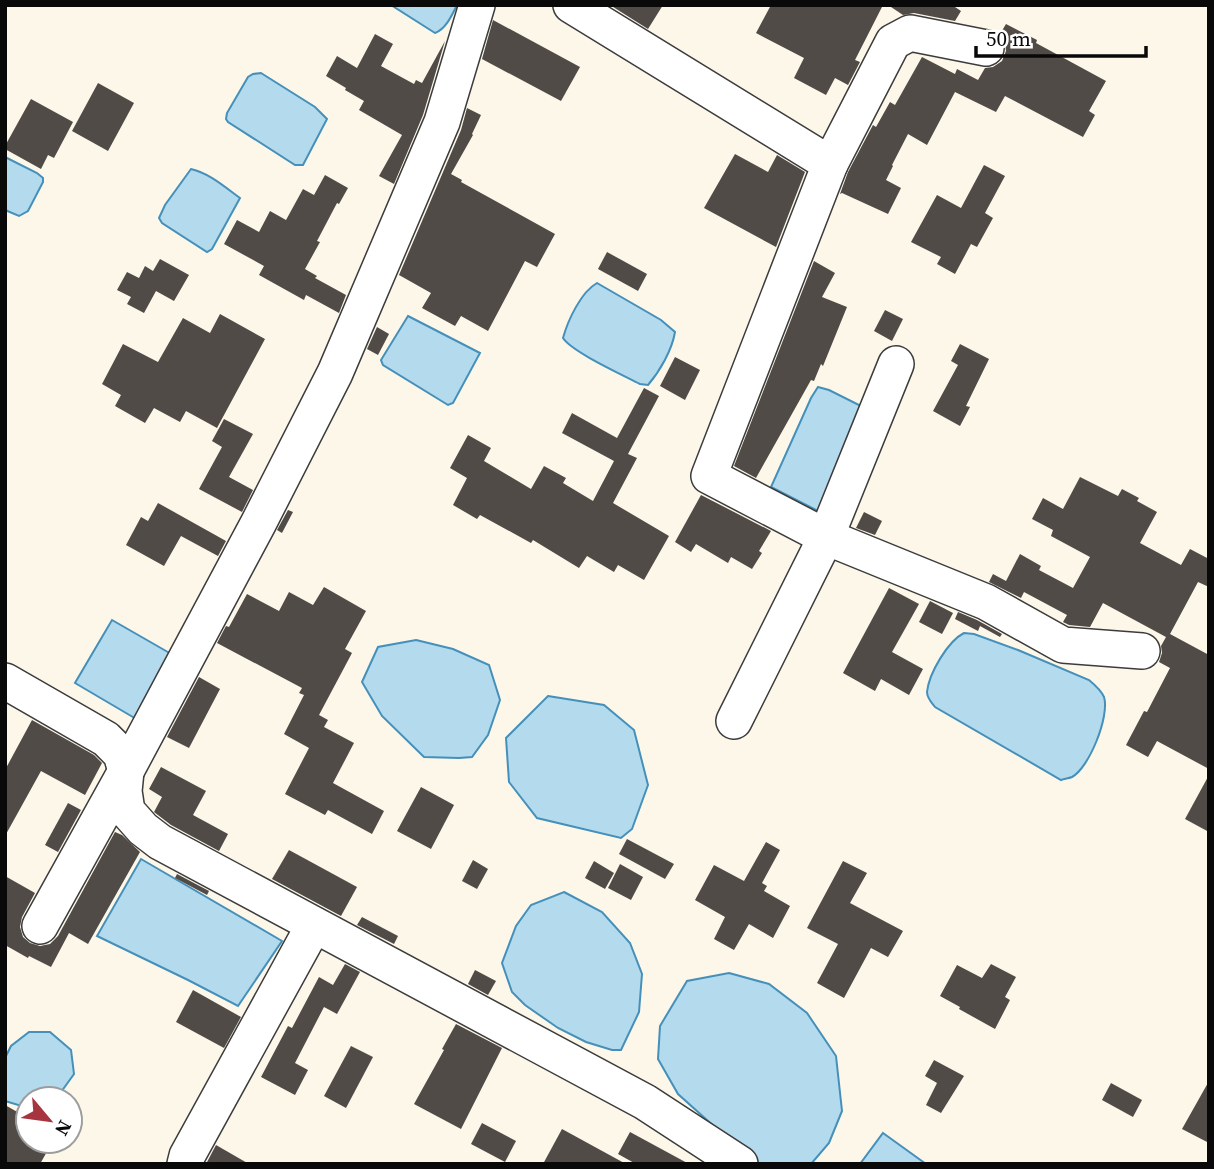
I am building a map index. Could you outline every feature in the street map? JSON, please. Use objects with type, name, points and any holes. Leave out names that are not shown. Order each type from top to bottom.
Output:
[{"type":"street","points":[[40,926],[258,524],[335,373],[442,122],[477,5]]},
{"type":"street","points":[[571,5],[830,164]]},
{"type":"street","points":[[986,48],[910,33],[893,42],[830,164],[709,476],[826,537],[986,602],[1063,645],[1142,651]]},
{"type":"street","points":[[734,721],[826,537],[896,364]]},
{"type":"street","points":[[5,681],[106,739],[121,754],[126,771],[124,792],[127,811],[160,842],[645,1102],[740,1164]]},
{"type":"street","points":[[185,1164],[314,925]]},
{"type":"water","points":[[391,5],[457,5],[445,25],[435,33]]},
{"type":"water","points":[[261,73],[315,107],[327,119],[303,165],[295,165],[226,119],[248,77]]},
{"type":"water","points":[[5,157],[43,178],[28,211],[19,216],[5,210]]},
{"type":"water","points":[[191,169],[210,177],[240,198],[212,249],[207,252],[162,223],[159,218]]},
{"type":"water","points":[[597,283],[661,320],[675,332],[665,360],[648,385],[640,384],[598,363],[576,350],[563,338],[576,307]]},
{"type":"water","points":[[408,316],[480,353],[453,403],[448,405],[383,365],[381,360]]},
{"type":"water","points":[[818,387],[865,408],[822,513],[771,487]]},
{"type":"water","points":[[112,620],[180,659],[143,723],[75,683]]},
{"type":"water","points":[[964,633],[1018,650],[1089,680],[1101,692],[1105,706],[1101,728],[1091,753],[1079,772],[1061,780],[935,707],[927,692],[935,667],[946,650]]},
{"type":"water","points":[[416,640],[453,649],[489,665],[500,700],[488,735],[472,757],[424,757],[382,716],[362,682],[378,647]]},
{"type":"water","points":[[548,696],[604,705],[634,730],[648,785],[632,829],[621,838],[537,818],[509,782],[506,738]]},
{"type":"water","points":[[141,859],[282,941],[238,1006],[97,936]]},
{"type":"water","points":[[564,892],[602,912],[630,943],[642,974],[639,1012],[621,1050],[586,1042],[558,1028],[525,1005],[512,992],[502,963],[516,926],[531,905]]},
{"type":"water","points":[[729,973],[769,984],[807,1013],[836,1056],[842,1111],[829,1143],[811,1164],[756,1164],[678,1094],[658,1059],[660,1026],[687,981]]},
{"type":"water","points":[[29,1032],[50,1032],[71,1050],[74,1074],[66,1085],[14,1085],[14,1104],[5,1101],[5,1058],[11,1046]]},
{"type":"water","points":[[883,1133],[926,1164],[860,1164]]},
{"type":"building","points":[[610,5],[663,5],[648,29]]},
{"type":"building","points":[[771,5],[883,5],[855,60],[860,62],[848,85],[835,78],[826,95],[794,78],[804,58],[756,33]]},
{"type":"building","points":[[888,5],[952,5],[961,11],[955,21],[914,13],[903,15]]},
{"type":"building","points":[[493,20],[580,67],[561,101],[482,59]]},
{"type":"building","points":[[1006,24],[1106,81],[1089,111],[1095,115],[1083,137],[1005,96],[996,112],[955,92],[927,145],[908,134],[886,180],[901,188],[888,214],[840,194],[848,172],[873,125],[876,127],[890,102],[895,105],[922,57],[955,74],[957,69],[978,80],[985,68],[993,67],[1002,61],[1006,51],[1000,34]]},
{"type":"building","points":[[375,34],[393,44],[381,66],[414,84],[416,80],[422,83],[445,41],[423,115],[394,184],[379,176],[402,135],[359,110],[364,101],[326,76],[337,56],[357,68]]},
{"type":"building","points":[[98,83],[134,103],[108,151],[72,131]]},
{"type":"building","points":[[31,99],[73,122],[54,158],[48,155],[41,169],[5,149]]},
{"type":"building","points":[[467,108],[481,115],[451,174],[555,234],[537,267],[525,261],[488,331],[461,316],[455,326],[422,308],[431,293],[399,275],[461,130]]},
{"type":"building","points":[[735,154],[768,172],[777,155],[805,172],[776,247],[704,208]]},
{"type":"building","points":[[984,165],[1005,176],[985,213],[993,218],[977,247],[971,244],[955,274],[937,264],[941,257],[911,242],[937,195],[961,208]]},
{"type":"building","points":[[325,175],[348,188],[339,204],[337,203],[305,269],[317,276],[315,278],[346,295],[339,313],[306,295],[304,300],[259,275],[264,266],[224,244],[237,220],[259,232],[270,211],[286,220],[303,189],[314,195]]},
{"type":"building","points":[[607,252],[647,274],[638,291],[598,269]]},
{"type":"building","points":[[160,259],[189,275],[174,301],[156,291],[144,313],[127,304],[131,297],[117,290],[127,272],[139,278],[145,266],[153,271]]},
{"type":"building","points":[[814,261],[835,273],[822,297],[847,307],[823,366],[821,364],[814,381],[811,380],[756,478],[734,466]]},
{"type":"building","points":[[885,310],[903,319],[892,341],[874,331]]},
{"type":"building","points":[[220,314],[265,339],[217,428],[186,411],[180,422],[154,408],[145,423],[115,406],[121,395],[102,384],[123,344],[158,362],[183,318],[210,333]]},
{"type":"building","points":[[377,327],[389,334],[378,355],[367,349]]},
{"type":"building","points":[[960,344],[989,359],[966,406],[970,407],[960,426],[933,411],[958,365],[951,361]]},
{"type":"building","points":[[675,357],[700,370],[685,400],[660,386]]},
{"type":"building","points":[[644,388],[659,396],[628,454],[637,458],[613,503],[669,536],[644,580],[618,565],[614,572],[587,556],[579,568],[533,540],[531,543],[480,515],[477,519],[453,505],[467,478],[450,468],[468,435],[491,448],[484,461],[531,489],[544,466],[566,478],[563,483],[593,501],[614,461],[562,433],[572,413],[617,438]]},
{"type":"building","points":[[224,419],[253,434],[229,477],[253,490],[242,512],[199,489],[222,447],[212,441]]},
{"type":"building","points":[[1080,477],[1118,496],[1122,489],[1157,512],[1140,543],[1181,565],[1190,549],[1209,559],[1209,587],[1198,582],[1170,634],[1209,655],[1209,769],[1157,741],[1148,757],[1126,745],[1170,668],[1159,662],[1161,646],[1166,637],[1103,603],[1090,627],[1069,625],[1063,622],[1067,615],[1024,592],[1021,598],[989,582],[993,574],[1006,581],[1020,554],[1041,566],[1039,570],[1073,588],[1090,557],[1051,536],[1053,530],[1032,519],[1043,498],[1063,509]]},
{"type":"building","points":[[701,495],[771,531],[752,569],[731,557],[728,563],[696,544],[691,552],[675,542]]},
{"type":"building","points":[[158,503],[226,541],[218,556],[181,536],[164,566],[126,545],[141,517],[148,521]]},
{"type":"building","points":[[288,510],[293,512],[282,533],[277,530]]},
{"type":"building","points":[[864,512],[882,521],[875,535],[856,528]]},
{"type":"building","points":[[324,587],[366,611],[345,649],[352,653],[319,715],[328,720],[324,727],[354,743],[333,783],[384,811],[372,834],[328,810],[325,815],[285,794],[309,748],[284,734],[304,695],[299,693],[302,688],[217,643],[247,594],[279,611],[289,592],[313,605]]},
{"type":"building","points":[[889,588],[919,604],[892,652],[923,669],[909,695],[881,679],[875,691],[843,673]]},
{"type":"building","points":[[930,601],[953,613],[942,634],[919,622]]},
{"type":"building","points":[[958,612],[1002,634],[1000,637],[980,626],[978,631],[955,619]]},
{"type":"building","points":[[199,677],[220,689],[189,748],[167,737]]},
{"type":"building","points":[[32,720],[94,755],[102,763],[85,795],[41,771],[5,836],[5,770]]},
{"type":"building","points":[[161,767],[206,791],[193,815],[228,834],[219,851],[171,825],[154,812],[162,797],[149,789]]},
{"type":"building","points":[[1209,775],[1209,832],[1185,819]]},
{"type":"building","points":[[421,787],[454,805],[431,849],[397,831]]},
{"type":"building","points":[[68,803],[81,810],[58,852],[45,845]]},
{"type":"building","points":[[115,832],[140,852],[88,944],[69,933],[51,967],[5,945],[5,876],[35,893],[22,917],[20,927],[23,937],[40,946],[50,944],[58,936]]},
{"type":"building","points":[[627,839],[674,864],[665,879],[619,854]]},
{"type":"building","points":[[766,842],[780,850],[762,883],[767,886],[764,891],[790,906],[773,938],[749,924],[734,950],[714,939],[725,917],[695,900],[714,865],[744,881]]},
{"type":"building","points":[[289,850],[357,887],[341,916],[272,879]]},
{"type":"building","points":[[473,860],[488,869],[477,889],[462,881]]},
{"type":"building","points":[[594,861],[614,873],[605,889],[585,878]]},
{"type":"building","points":[[843,861],[867,873],[850,903],[903,931],[888,957],[871,948],[844,998],[817,983],[838,944],[807,928]]},
{"type":"building","points":[[620,864],[643,877],[631,900],[608,888]]},
{"type":"building","points":[[177,874],[209,891],[207,895],[175,878]]},
{"type":"building","points":[[362,917],[398,936],[394,944],[357,925]]},
{"type":"building","points":[[345,964],[360,972],[337,1014],[324,1007],[295,1063],[308,1070],[295,1095],[261,1077],[288,1026],[292,1028],[319,977],[333,985]]},
{"type":"building","points":[[991,964],[1016,977],[1005,997],[1010,1000],[995,1029],[940,996],[957,965],[982,978]]},
{"type":"building","points":[[475,970],[496,981],[488,995],[468,984]]},
{"type":"building","points":[[193,990],[241,1017],[224,1048],[176,1022]]},
{"type":"building","points":[[456,1024],[502,1048],[461,1129],[414,1104]]},
{"type":"building","points":[[351,1046],[373,1057],[346,1108],[324,1096]]},
{"type":"building","points":[[934,1060],[964,1076],[941,1113],[926,1105],[937,1083],[925,1076]]},
{"type":"building","points":[[1209,1081],[1209,1143],[1182,1129]]},
{"type":"building","points":[[1111,1083],[1142,1100],[1133,1117],[1102,1100]]},
{"type":"building","points":[[5,1105],[14,1110],[14,1155],[45,1155],[40,1164],[5,1164]]},
{"type":"building","points":[[482,1123],[516,1141],[505,1162],[471,1144]]},
{"type":"building","points":[[562,1129],[626,1164],[543,1164]]},
{"type":"building","points":[[630,1132],[689,1164],[636,1164],[618,1154]]},
{"type":"building","points":[[216,1145],[249,1164],[206,1164]]}]
